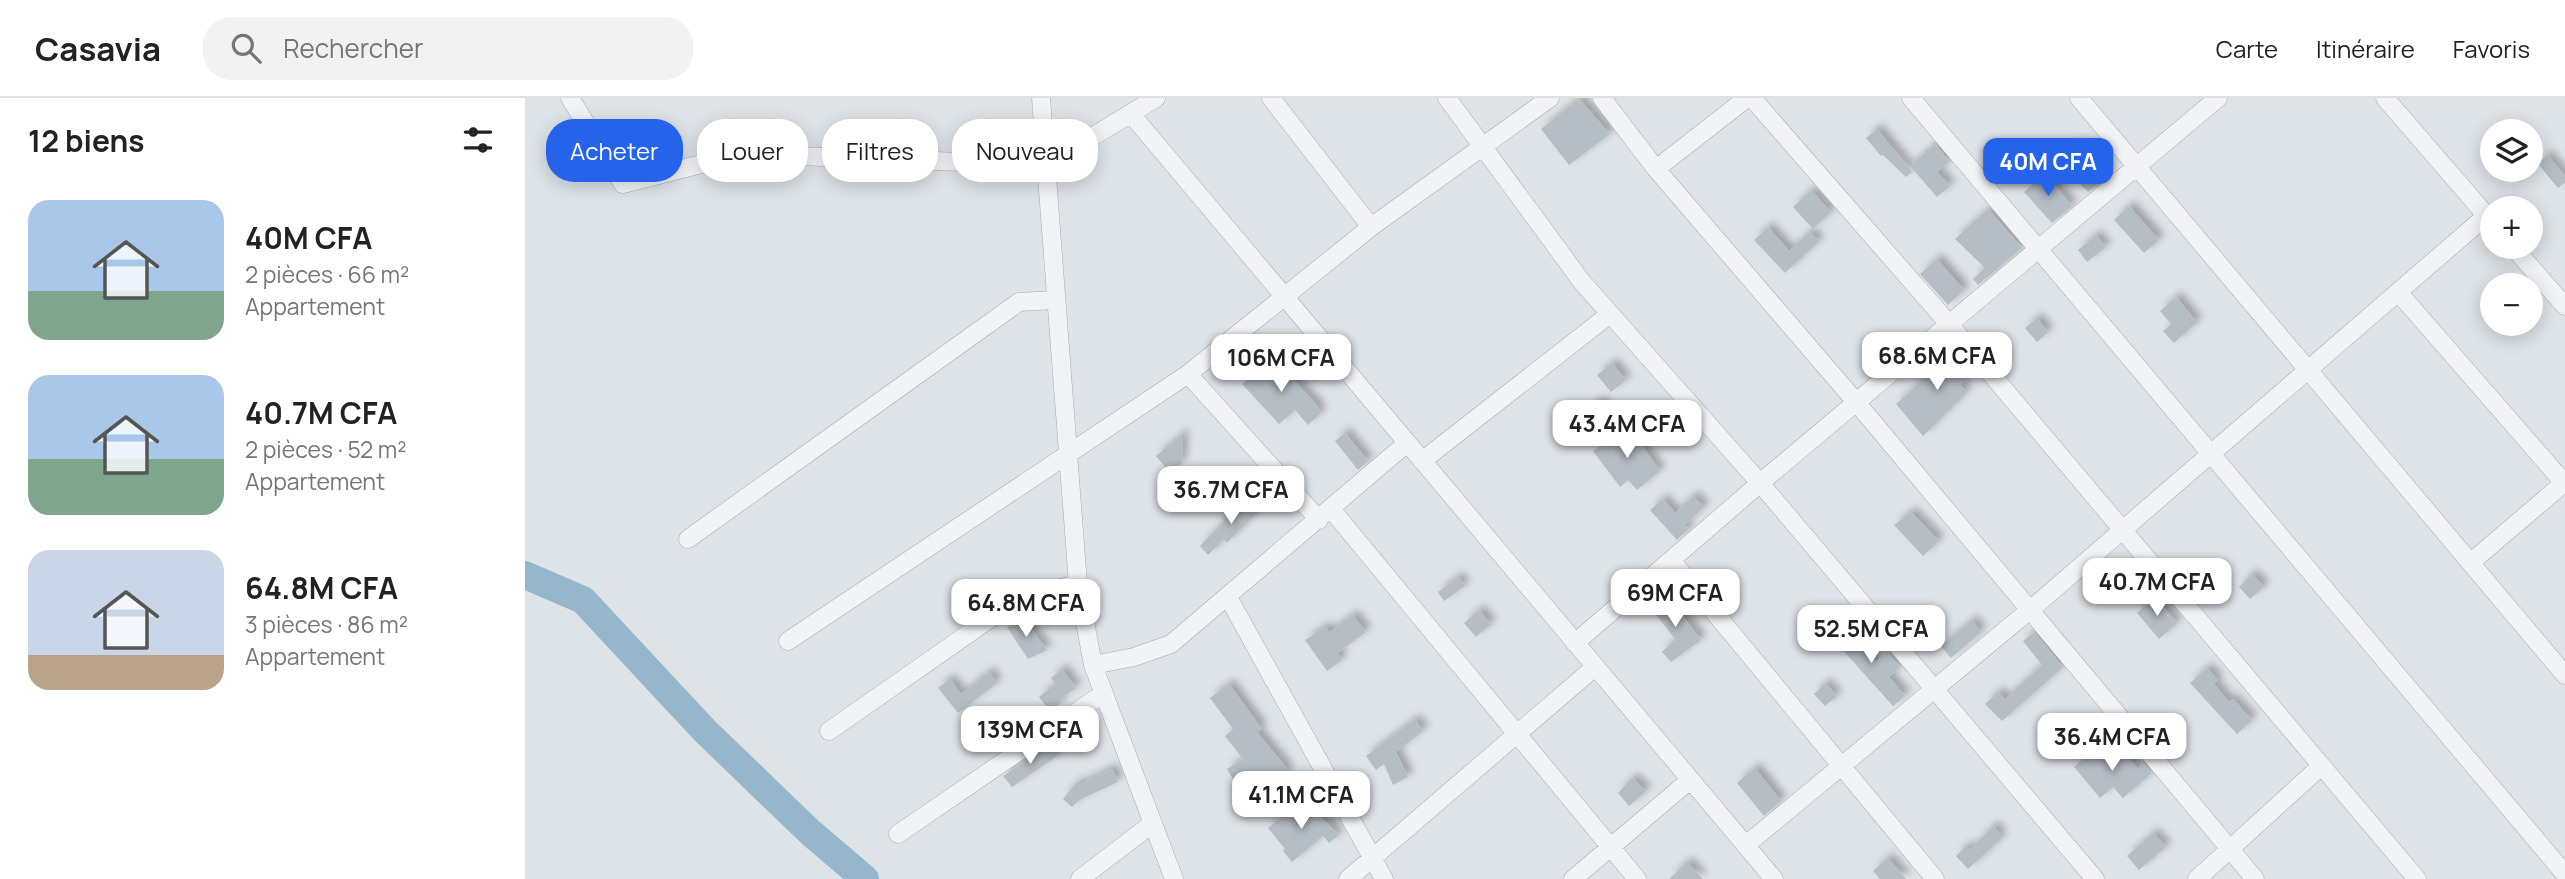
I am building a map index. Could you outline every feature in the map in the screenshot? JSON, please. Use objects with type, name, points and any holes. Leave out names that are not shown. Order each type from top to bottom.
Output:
[{"type":"street","points":[[570,98],[624,184],[740,154],[952,162]]},
{"type":"street","points":[[1041,98],[1042,119]]},
{"type":"street","points":[[1098,134],[1156,98]]},
{"type":"street","points":[[1271,98],[1371,227]]},
{"type":"street","points":[[1447,98],[1582,282],[1760,482],[2095,879]]},
{"type":"street","points":[[788,641],[1188,374],[1371,227],[1550,98]]},
{"type":"street","points":[[1602,98],[1656,169],[1856,402],[2255,879]]},
{"type":"street","points":[[1656,169],[1750,98],[1949,324],[2417,879]]},
{"type":"street","points":[[1911,98],[2565,873]]},
{"type":"street","points":[[2079,98],[2565,675]]},
{"type":"street","points":[[1575,643],[1760,482],[2218,98]]},
{"type":"street","points":[[2385,98],[2480,209]]},
{"type":"street","points":[[1131,114],[1774,879]]},
{"type":"street","points":[[1046,182],[1078,584],[1093,665],[1174,879]]},
{"type":"street","points":[[1746,845],[2030,610],[2398,292],[2480,226]]},
{"type":"street","points":[[2524,259],[2565,306]]},
{"type":"street","points":[[2398,292],[2565,484],[2470,563]]},
{"type":"street","points":[[688,539],[1019,302],[1055,300]]},
{"type":"street","points":[[1422,461],[1610,314]]},
{"type":"street","points":[[1188,374],[1325,514],[1517,734],[1637,879]]},
{"type":"street","points":[[1093,665],[1134,657],[1171,644],[1407,443]]},
{"type":"street","points":[[1671,560],[1932,878]]},
{"type":"street","points":[[829,731],[1021,597],[1078,584]]},
{"type":"street","points":[[1228,597],[1384,879]]},
{"type":"street","points":[[1348,879],[1595,667]]},
{"type":"street","points":[[898,834],[1104,694]]},
{"type":"street","points":[[2197,879],[2321,766]]},
{"type":"street","points":[[1573,879],[1690,780]]},
{"type":"street","points":[[1080,879],[1153,823]]},
{"type":"building","points":[[1579,99],[1610,134],[1569,165],[1541,129]]},
{"type":"building","points":[[1877,129],[1912,172],[1906,177],[1881,156],[1866,138]]},
{"type":"building","points":[[1935,144],[1949,161],[1937,172],[1950,186],[1937,197],[1910,166]]},
{"type":"building","points":[[2076,145],[2103,180],[2088,192],[2058,161]]},
{"type":"building","points":[[2547,155],[2565,176],[2565,182],[2558,188],[2543,170],[2543,159]]},
{"type":"building","points":[[2045,173],[2072,206],[2052,223],[2024,192]]},
{"type":"building","points":[[1811,190],[1831,212],[1813,229],[1793,207]]},
{"type":"building","points":[[2129,206],[2159,240],[2144,253],[2114,220]]},
{"type":"building","points":[[1988,209],[2022,248],[1978,285],[1973,279],[1985,268],[1955,239]]},
{"type":"building","points":[[1768,227],[1789,251],[1809,232],[1819,241],[1785,273],[1754,240]]},
{"type":"building","points":[[2096,235],[2106,247],[2087,262],[2078,250]]},
{"type":"building","points":[[1937,259],[1964,290],[1948,305],[1920,274]]},
{"type":"building","points":[[2176,297],[2197,322],[2174,343],[2163,331],[2171,324],[2160,311]]},
{"type":"building","points":[[2037,318],[2048,332],[2037,342],[2025,328]]},
{"type":"building","points":[[1955,348],[1974,372],[1960,385],[1967,392],[1923,436],[1896,404],[1931,373],[1928,370]]},
{"type":"building","points":[[1274,359],[1316,404],[1321,413],[1308,425],[1295,410],[1279,424],[1242,384]]},
{"type":"building","points":[[1612,363],[1626,380],[1611,392],[1597,375]]},
{"type":"building","points":[[1600,401],[1607,411],[1583,427],[1577,417]]},
{"type":"building","points":[[1629,427],[1660,471],[1637,490],[1628,480],[1620,487],[1593,451]]},
{"type":"building","points":[[1183,433],[1182,462],[1170,473],[1156,456]]},
{"type":"building","points":[[1345,433],[1368,461],[1358,470],[1335,441]]},
{"type":"building","points":[[1693,496],[1704,507],[1685,525],[1689,529],[1677,540],[1650,510],[1663,499],[1675,513]]},
{"type":"building","points":[[1246,498],[1259,510],[1227,543],[1224,539],[1208,555],[1200,546]]},
{"type":"building","points":[[1911,512],[1939,541],[1923,556],[1894,525]]},
{"type":"building","points":[[2252,574],[2264,587],[2250,599],[2239,587]]},
{"type":"building","points":[[1458,577],[1465,586],[1444,601],[1438,592]]},
{"type":"building","points":[[1667,595],[1701,640],[1671,662],[1662,652],[1675,639],[1651,608]]},
{"type":"building","points":[[2155,597],[2177,623],[2159,639],[2137,613]]},
{"type":"building","points":[[1479,610],[1491,624],[1476,637],[1464,623]]},
{"type":"building","points":[[1353,615],[1366,632],[1337,653],[1342,660],[1327,671],[1305,640],[1325,627],[1330,632]]},
{"type":"building","points":[[1022,617],[1047,650],[1028,659],[1007,627]]},
{"type":"building","points":[[1972,620],[1981,632],[1951,658],[1941,646]]},
{"type":"building","points":[[1845,625],[1876,662],[1887,652],[1900,667],[1889,677],[1905,696],[1893,706],[1831,637]]},
{"type":"building","points":[[2034,632],[2063,667],[2002,721],[1985,704],[1998,692],[2005,699],[2042,665],[2023,641]]},
{"type":"building","points":[[2207,668],[2218,680],[2214,684],[2229,702],[2233,699],[2252,720],[2237,734],[2190,683]]},
{"type":"building","points":[[1062,669],[1076,688],[1060,699],[1062,702],[1050,711],[1039,697],[1055,684],[1051,678]]},
{"type":"building","points":[[989,672],[997,683],[958,713],[938,688],[950,679],[961,694]]},
{"type":"building","points":[[1825,683],[1837,696],[1825,706],[1814,694]]},
{"type":"building","points":[[1229,684],[1262,729],[1257,732],[1289,771],[1282,777],[1285,781],[1250,807],[1227,769],[1243,759],[1225,736],[1233,729],[1210,698]]},
{"type":"building","points":[[1415,719],[1423,731],[1396,752],[1408,777],[1393,785],[1384,764],[1376,770],[1366,756]]},
{"type":"building","points":[[1049,745],[1057,756],[1012,787],[1003,776]]},
{"type":"building","points":[[2119,747],[2138,769],[2143,763],[2152,773],[2123,798],[2113,787],[2100,798],[2074,767],[2094,749],[2104,760]]},
{"type":"building","points":[[1755,768],[1781,801],[1764,816],[1737,783]]},
{"type":"building","points":[[1112,769],[1118,782],[1079,800],[1072,807],[1063,799],[1077,782],[1079,785]]},
{"type":"building","points":[[1632,778],[1646,791],[1629,806],[1618,793]]},
{"type":"building","points":[[1307,803],[1339,835],[1329,843],[1323,836],[1292,862],[1268,828],[1297,806],[1300,809]]},
{"type":"building","points":[[1993,826],[2001,834],[1998,836],[2001,839],[1968,869],[1956,856],[1966,846],[1970,850]]},
{"type":"building","points":[[2153,833],[2166,847],[2139,870],[2127,856]]},
{"type":"building","points":[[1888,858],[1906,879],[1880,879],[1873,871]]},
{"type":"building","points":[[1687,862],[1703,879],[1669,879]]},
{"type":"waterway","points":[[525,575],[583,600],[705,731],[811,833],[865,879]]}]
